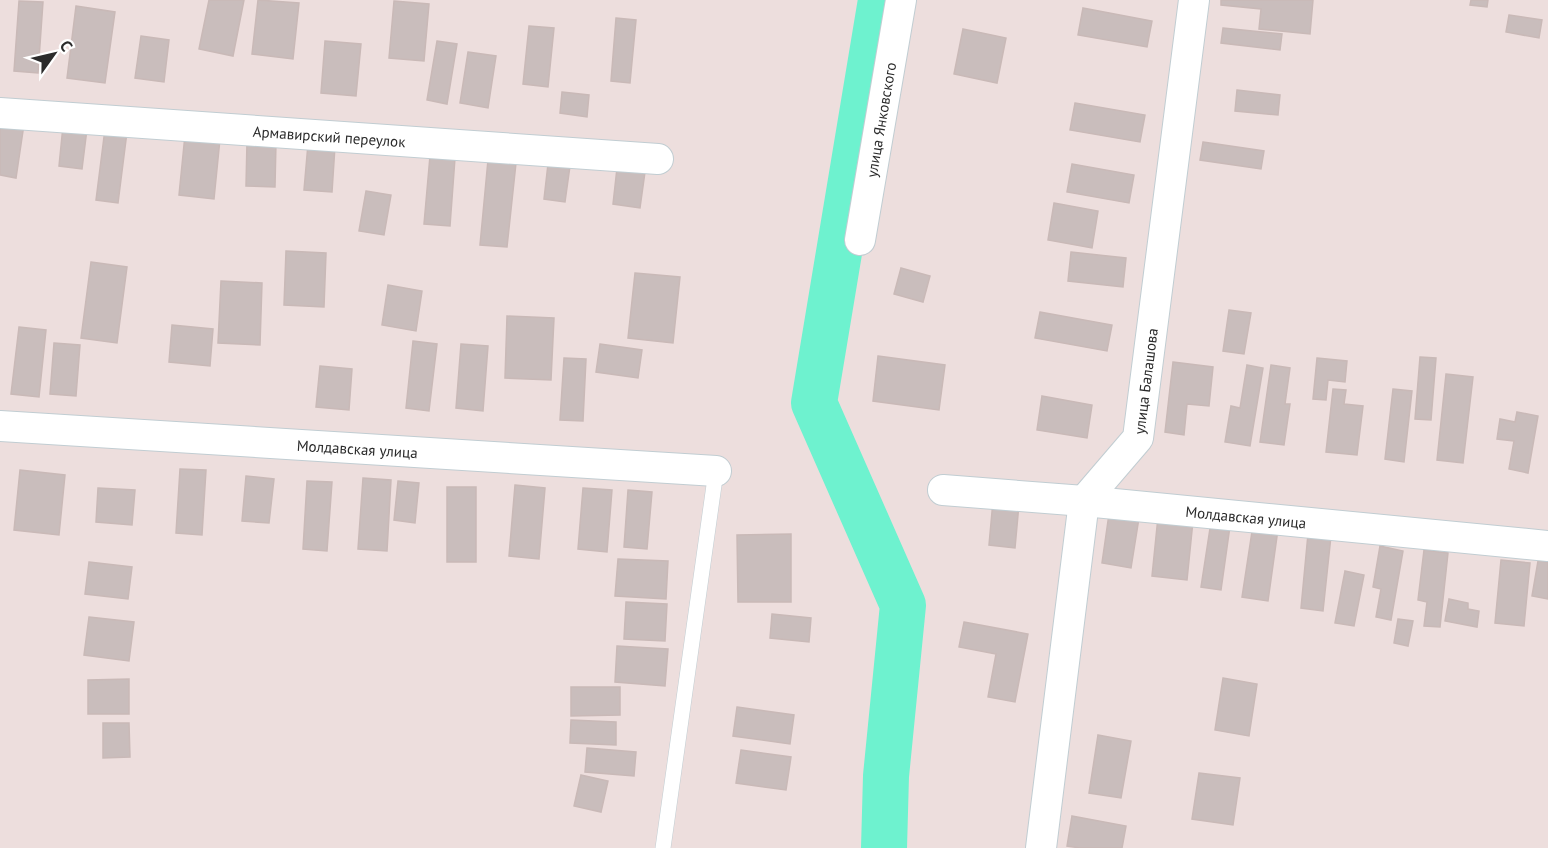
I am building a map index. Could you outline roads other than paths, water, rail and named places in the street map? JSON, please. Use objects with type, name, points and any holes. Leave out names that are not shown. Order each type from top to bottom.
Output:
[{"type":"street","name":"улица Янковского","points":[[860,240],[901,0]]},
{"type":"street","name":"улица Балашова","points":[[1084,501],[1137,438],[1194,0]]},
{"type":"street","name":"Армавирский переулок","points":[[0,113],[658,159]]},
{"type":"street","name":"Молдавская улица","points":[[0,426],[716,471]]},
{"type":"street","name":"Молдавская улица","points":[[943,490],[1084,501],[1548,546]]},
{"type":"street","points":[[1041,848],[1084,501]]},
{"type":"lane","points":[[663,848],[716,471]]},
{"type":"waterway","points":[[881,0],[814,403],[903,605],[886,776],[884,848]]}]
